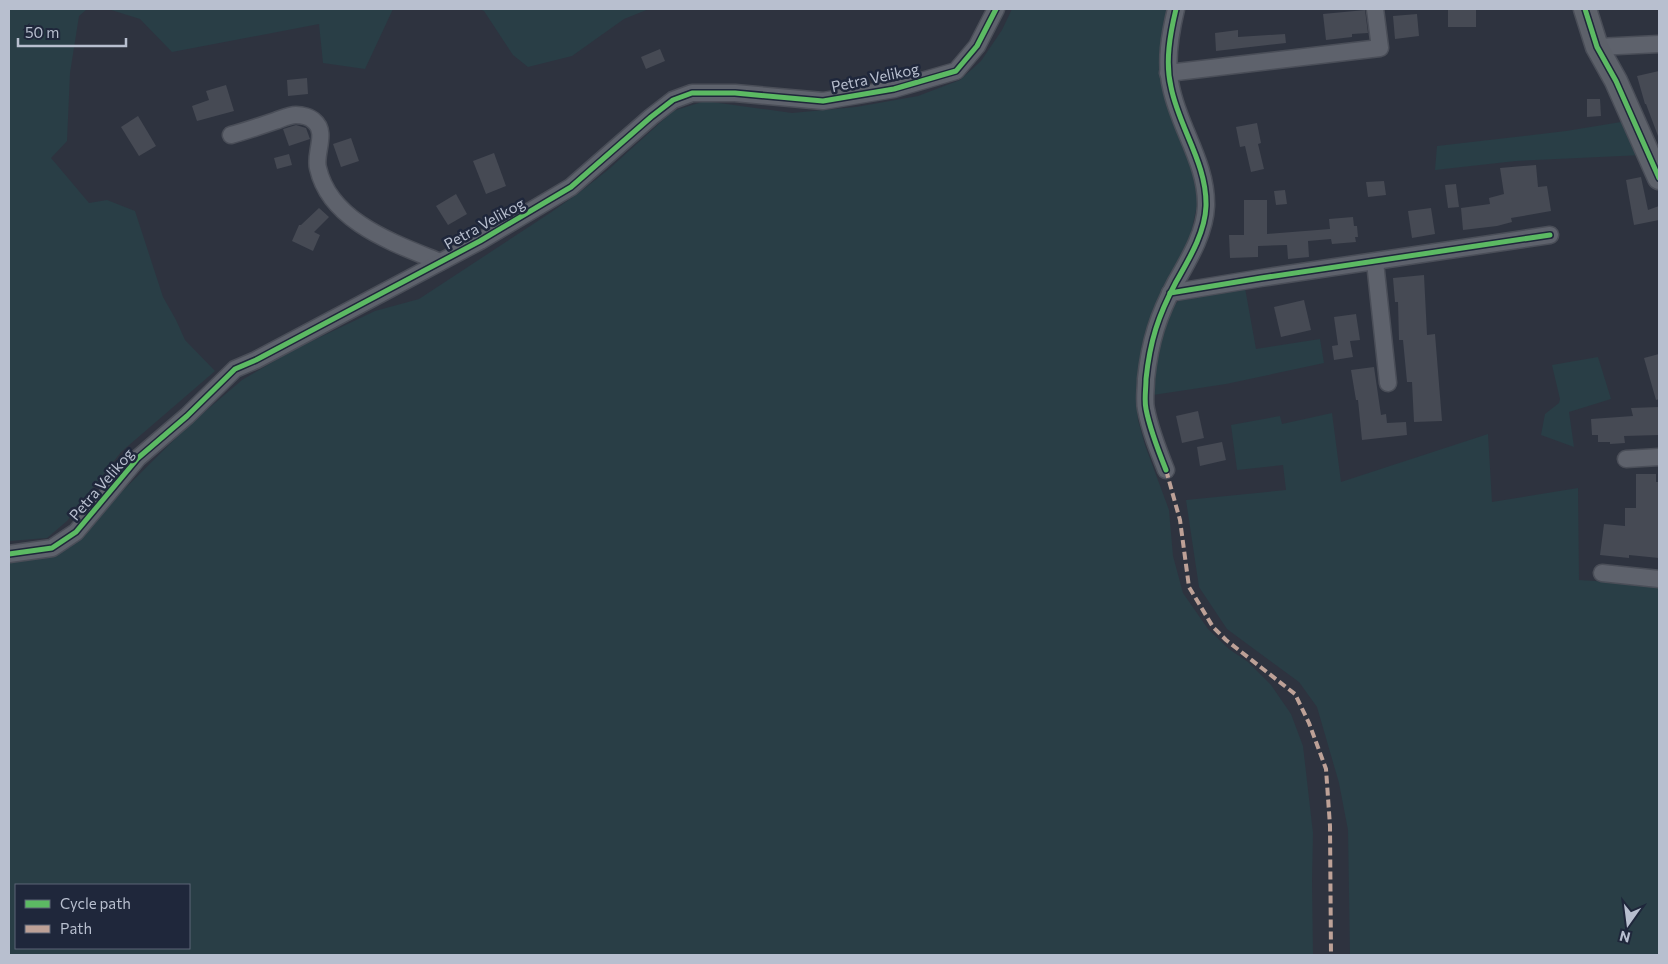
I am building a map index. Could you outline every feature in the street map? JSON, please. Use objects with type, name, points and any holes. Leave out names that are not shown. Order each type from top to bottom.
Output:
[{"type":"street","name":"Petra Velikog","points":[[9,554],[52,548],[76,532],[138,458],[186,416],[235,369],[256,360],[440,262],[571,187],[673,100],[692,93],[735,93],[823,101],[894,89],[956,71],[977,46],[996,9]]},
{"type":"street","points":[[1166,470],[1150,425],[1146,407],[1150,347],[1160,313],[1192,253],[1202,229],[1206,209],[1206,192],[1197,155],[1176,108],[1168,73],[1169,47],[1176,9]]},
{"type":"street","points":[[1168,73],[1380,48],[1375,9]]},
{"type":"street","points":[[1585,9],[1597,47],[1616,81],[1659,178]]},
{"type":"street","points":[[1597,47],[1659,44]]},
{"type":"street","points":[[231,135],[292,115],[306,116],[315,122],[320,133],[317,167],[323,184],[335,204],[366,228],[387,240],[440,262]]},
{"type":"street","points":[[1170,294],[1261,278],[1550,235]]},
{"type":"street","points":[[1375,262],[1388,383]]},
{"type":"street","points":[[1626,459],[1659,457]]},
{"type":"street","points":[[1602,573],[1659,579]]},
{"type":"shaded area","points":[[9,9],[87,9],[79,16],[70,73],[67,141],[51,158],[89,203],[107,200],[135,211],[163,297],[185,340],[215,371],[121,452],[67,521],[47,538],[9,541]]},
{"type":"shaded area","points":[[108,9],[393,9],[365,69],[323,63],[319,24],[172,52],[140,19]]},
{"type":"shaded area","points":[[479,9],[649,9],[624,19],[572,56],[528,67],[513,55],[484,11]]},
{"type":"shaded area","points":[[1012,9],[1168,9],[1159,54],[1163,77],[1195,176],[1198,201],[1190,238],[1156,303],[1142,347],[1136,391],[1138,420],[1145,445],[1169,510],[1173,556],[1183,593],[1208,629],[1229,649],[1248,662],[1271,685],[1291,714],[1303,746],[1313,833],[1313,955],[9,955],[9,561],[77,536],[188,426],[242,380],[291,351],[375,311],[419,299],[580,192],[609,169],[673,111],[705,101],[792,113],[856,107],[918,96],[960,80],[981,61],[1002,30]]},
{"type":"shaded area","points":[[1627,121],[1643,155],[1516,161],[1435,170],[1437,146],[1566,131]]},
{"type":"shaded area","points":[[1245,288],[1256,349],[1320,339],[1324,363],[1226,384],[1153,395],[1154,348],[1175,304],[1182,298]]},
{"type":"shaded area","points":[[1598,357],[1611,399],[1569,412],[1574,447],[1541,435],[1545,414],[1559,403],[1560,399],[1552,365]]},
{"type":"shaded area","points":[[1332,413],[1341,482],[1488,434],[1492,502],[1578,488],[1579,580],[1659,585],[1659,955],[1350,955],[1348,830],[1339,783],[1317,707],[1299,682],[1227,629],[1199,587],[1186,500],[1286,490],[1283,465],[1237,470],[1231,425],[1280,416],[1282,424]]},
{"type":"building","points":[[1448,9],[1476,9],[1476,27],[1448,27]]},
{"type":"building","points":[[1365,10],[1368,33],[1352,34],[1352,37],[1326,40],[1323,14]]},
{"type":"building","points":[[1417,14],[1419,36],[1395,39],[1393,16]]},
{"type":"building","points":[[1238,30],[1238,37],[1285,34],[1286,43],[1216,51],[1215,33]]},
{"type":"building","points":[[660,49],[665,61],[646,69],[641,57]]},
{"type":"building","points":[[1659,71],[1658,136],[1645,104],[1637,76]]},
{"type":"building","points":[[307,78],[308,94],[288,96],[287,80]]},
{"type":"building","points":[[226,85],[234,111],[197,121],[192,106],[209,100],[206,91]]},
{"type":"building","points":[[1587,99],[1600,99],[1601,116],[1587,117]]},
{"type":"building","points":[[138,116],[156,146],[139,156],[121,127]]},
{"type":"building","points":[[1257,123],[1261,143],[1258,144],[1264,169],[1251,172],[1245,146],[1240,147],[1236,127]]},
{"type":"building","points":[[296,125],[306,128],[310,139],[289,146],[283,129]]},
{"type":"building","points":[[351,138],[359,161],[341,167],[333,144]]},
{"type":"building","points":[[494,153],[506,186],[486,194],[473,161]]},
{"type":"building","points":[[289,154],[292,165],[277,169],[274,158]]},
{"type":"building","points":[[1536,165],[1538,187],[1547,186],[1551,211],[1511,218],[1512,222],[1497,226],[1463,230],[1461,208],[1490,204],[1489,198],[1504,194],[1500,168]]},
{"type":"building","points":[[1641,177],[1648,210],[1659,206],[1659,220],[1634,225],[1626,180]]},
{"type":"building","points":[[1384,181],[1386,195],[1368,197],[1366,182]]},
{"type":"building","points":[[1456,184],[1459,207],[1448,208],[1445,185]]},
{"type":"building","points":[[1285,190],[1287,204],[1276,205],[1274,191]]},
{"type":"building","points":[[456,194],[467,214],[448,225],[436,206]]},
{"type":"building","points":[[1244,200],[1267,200],[1267,234],[1330,229],[1329,219],[1353,217],[1354,226],[1357,226],[1358,237],[1355,237],[1356,242],[1332,244],[1331,239],[1308,241],[1309,257],[1288,259],[1287,245],[1258,246],[1258,257],[1230,258],[1229,235],[1244,235]]},
{"type":"building","points":[[319,208],[329,217],[314,232],[320,235],[313,251],[292,241],[299,225]]},
{"type":"building","points":[[1431,208],[1435,234],[1412,238],[1408,211]]},
{"type":"building","points":[[1424,275],[1427,335],[1435,334],[1442,421],[1414,422],[1412,382],[1407,382],[1403,340],[1399,340],[1398,302],[1395,302],[1393,278]]},
{"type":"building","points":[[1304,300],[1311,330],[1281,337],[1274,307]]},
{"type":"building","points":[[1356,314],[1360,340],[1350,341],[1353,357],[1334,360],[1332,346],[1338,345],[1334,317]]},
{"type":"building","points":[[1659,354],[1659,399],[1656,400],[1644,358]]},
{"type":"building","points":[[1374,367],[1381,415],[1386,414],[1387,423],[1406,422],[1407,435],[1362,440],[1358,400],[1356,400],[1351,370]]},
{"type":"building","points":[[1659,407],[1659,435],[1624,436],[1625,443],[1610,444],[1610,442],[1598,442],[1598,435],[1592,435],[1591,419],[1633,416],[1631,408]]},
{"type":"building","points":[[1198,411],[1204,438],[1182,443],[1176,416]]},
{"type":"building","points":[[1222,442],[1226,460],[1200,466],[1197,447]]},
{"type":"building","points":[[1636,474],[1656,474],[1656,482],[1659,482],[1659,558],[1629,555],[1629,558],[1600,555],[1604,524],[1625,526],[1625,508],[1636,508]]},
{"type":"marked path","points":[[1166,470],[1180,520],[1189,587],[1213,627],[1226,640],[1295,694],[1309,723],[1326,769],[1330,826],[1331,955]]},
{"type":"cycle path","points":[[9,554],[52,548],[76,532],[138,458],[187,416],[235,369],[256,360],[480,241],[571,187],[673,100],[692,93],[735,93],[823,101],[894,89],[956,71],[977,46],[996,9]]},
{"type":"cycle path","points":[[1166,470],[1146,409],[1145,394],[1148,365],[1160,318],[1170,294],[1196,246],[1203,226],[1206,206],[1202,175],[1180,117],[1169,77],[1169,48],[1176,9]]},
{"type":"cycle path","points":[[1585,9],[1597,47],[1616,81],[1659,178]]},
{"type":"cycle path","points":[[1170,293],[1550,235]]}]
